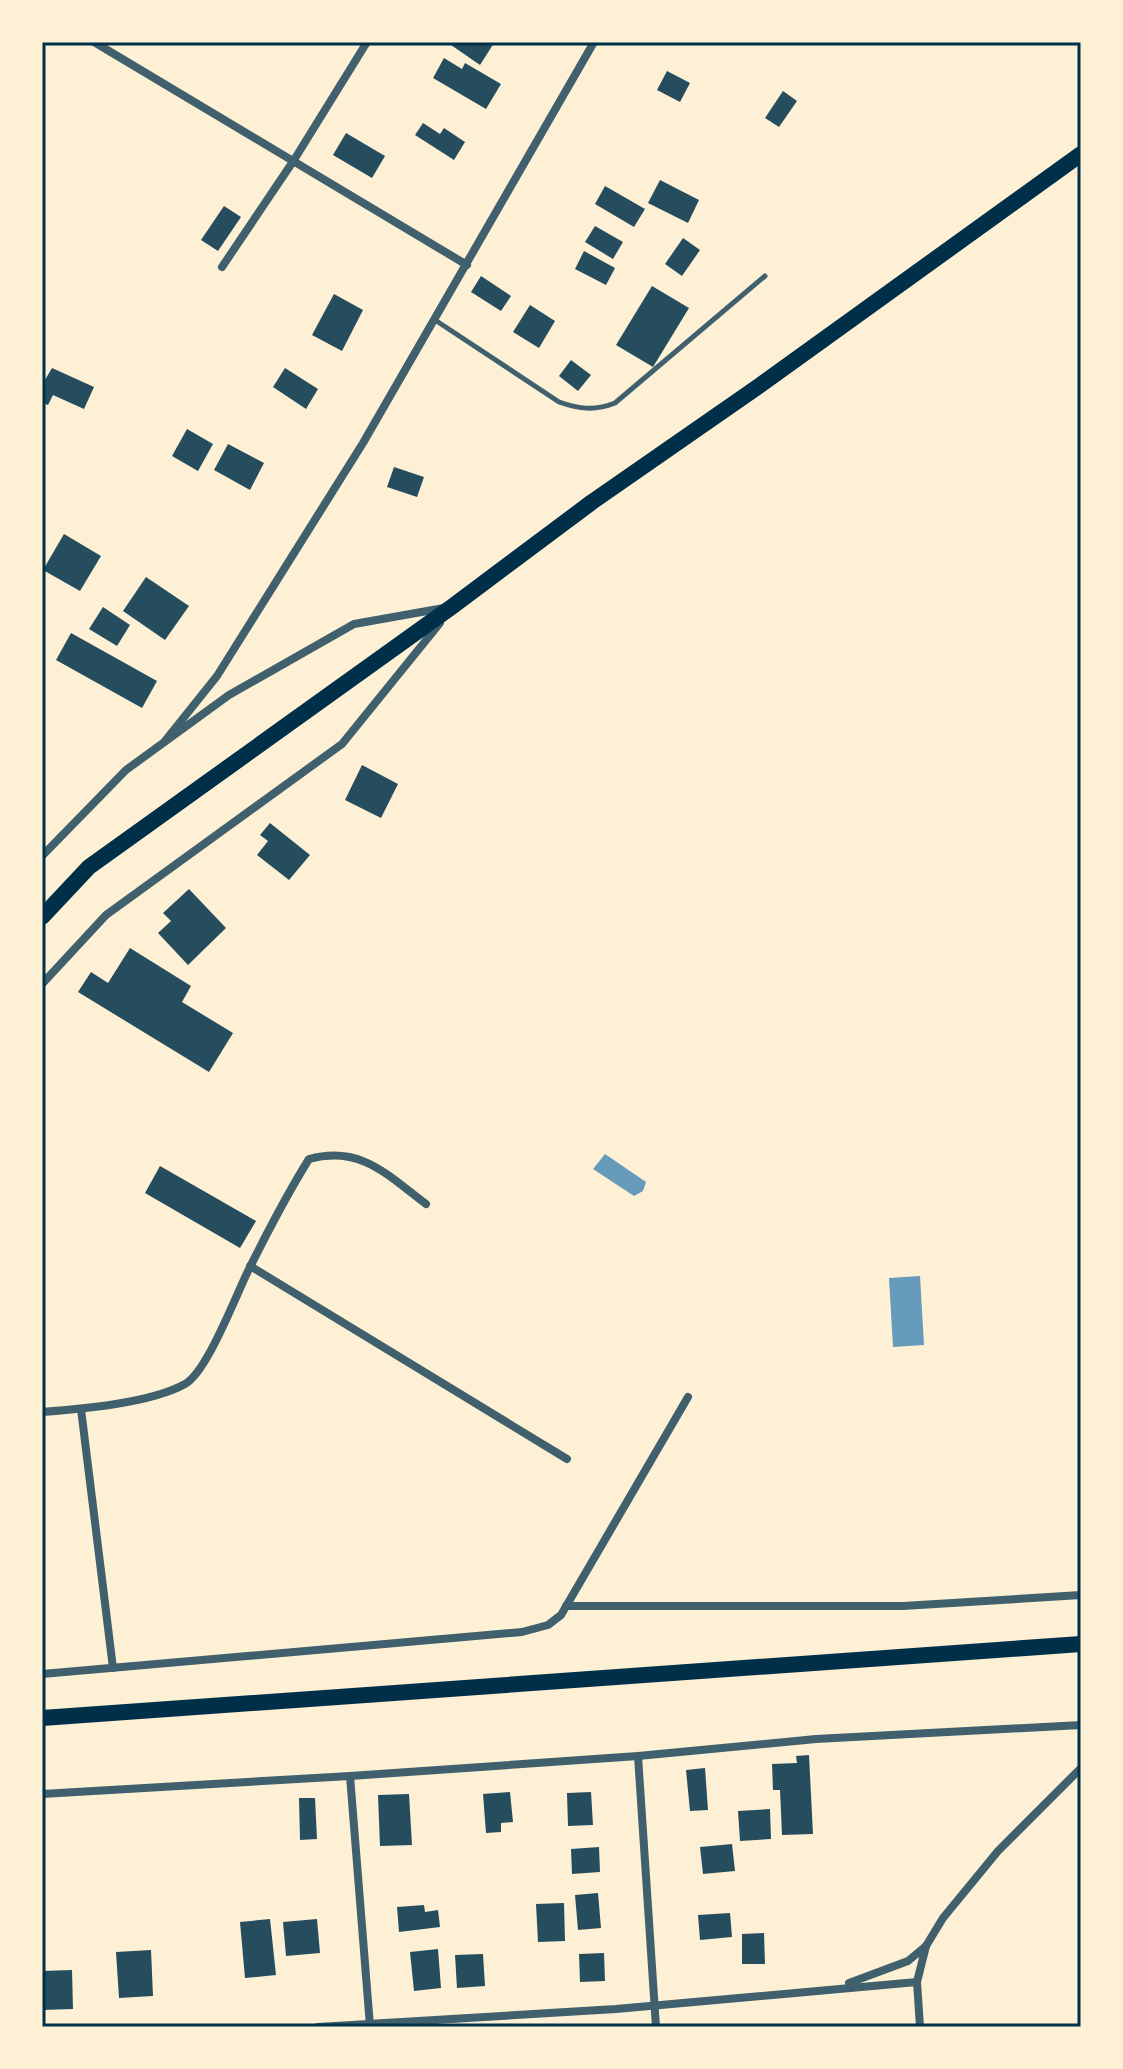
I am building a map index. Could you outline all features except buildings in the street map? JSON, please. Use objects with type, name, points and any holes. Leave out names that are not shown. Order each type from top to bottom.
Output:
[{"type":"main road","points":[[42,917],[89,867],[453,606],[592,502],[1081,154]]},
{"type":"main road","points":[[42,1718],[1081,1644]]},
{"type":"street","points":[[94,42],[467,265]]},
{"type":"street","points":[[222,267],[294,160],[367,42]]},
{"type":"street","points":[[165,741],[217,676],[363,443],[594,42]]},
{"type":"street","points":[[42,856],[126,770],[229,695],[354,624],[453,606]]},
{"type":"street","points":[[42,984],[106,915],[342,744],[453,606]]},
{"type":"street","points":[[42,1412],[81,1409],[163,1393],[189,1382],[203,1365],[250,1266],[309,1159],[327,1155],[369,1161],[426,1204]]},
{"type":"street","points":[[250,1266],[567,1459]]},
{"type":"street","points":[[42,1674],[522,1632],[548,1625],[561,1615],[688,1397]]},
{"type":"street","points":[[81,1409],[113,1668]]},
{"type":"street","points":[[566,1606],[903,1606],[1081,1595]]},
{"type":"street","points":[[42,1794],[638,1756],[816,1739],[1081,1725]]},
{"type":"street","points":[[638,1756],[656,2027]]},
{"type":"street","points":[[920,2027],[917,1982],[926,1946],[943,1918],[998,1851],[1081,1768]]},
{"type":"street","points":[[350,1776],[370,2025]]},
{"type":"street","points":[[836,1987],[891,1969],[908,1961],[926,1946]]},
{"type":"street","points":[[318,2027],[656,2005],[917,1982]]},
{"type":"lane","points":[[435,320],[559,402],[575,408],[599,409],[615,403],[765,276]]},
{"type":"water","points":[[605,1154],[646,1182],[643,1191],[634,1196],[593,1169]]},
{"type":"water","points":[[920,1276],[924,1345],[893,1347],[889,1278]]}]
